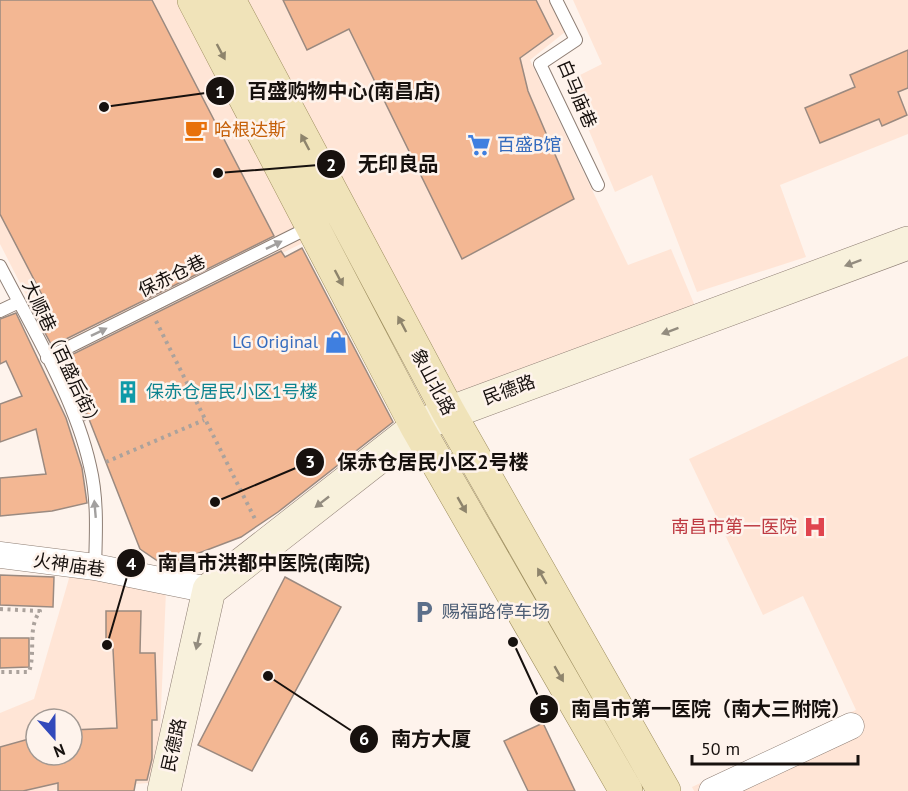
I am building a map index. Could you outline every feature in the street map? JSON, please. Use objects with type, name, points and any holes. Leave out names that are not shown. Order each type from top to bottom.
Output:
[{"type":"main road","name":"象山北路","points":[[194,0],[417,427],[626,791]]},
{"type":"main road","name":"象山北路","points":[[230,0],[449,412],[664,791]]},
{"type":"main road","name":"民德路","points":[[164,791],[209,590],[417,427],[449,412],[908,243]]},
{"type":"street","name":"火神庙巷","points":[[0,555],[96,567],[209,590]]},
{"type":"street","points":[[712,791],[851,726]]},
{"type":"lane","name":"白马庙巷","points":[[556,0],[576,40],[540,63],[598,185]]},
{"type":"lane","name":"保赤仓巷","points":[[47,358],[312,226]]},
{"type":"lane","name":"大顺巷（百盛后街）","points":[[0,266],[80,429],[91,468],[96,516],[96,567]]},
{"type":"lane","points":[[0,311],[18,302]]},
{"type":"path","points":[[150,307],[204,420],[268,544]]},
{"type":"path","points":[[91,468],[204,420]]},
{"type":"path","points":[[0,609],[40,611],[35,618],[32,633],[34,657],[29,672],[0,672]]},
{"type":"shaded area","points":[[0,0],[549,0],[565,32],[530,60],[628,265],[671,249],[695,306],[459,395],[361,214],[61,363],[0,244]]},
{"type":"shaded area","points":[[573,0],[908,0],[908,134],[780,185],[806,257],[697,292],[652,175],[615,192],[568,81],[602,64]]},
{"type":"shaded area","name":"南昌市第一医院","points":[[908,356],[908,791],[694,791],[692,787],[856,710],[803,596],[763,615],[689,459]]},
{"type":"shaded area","points":[[70,575],[166,591],[158,780],[148,783],[47,791],[0,791],[0,713],[34,699]]},
{"type":"building","points":[[0,0],[152,0],[274,236],[52,346],[29,303],[42,295],[0,214]]},
{"type":"building","name":"百盛B馆","points":[[283,0],[536,0],[553,34],[520,58],[528,91],[574,199],[462,259],[349,29],[307,50]]},
{"type":"building","points":[[908,50],[908,88],[898,92],[907,115],[882,126],[879,119],[820,143],[805,108],[855,87],[850,75]]},
{"type":"building","points":[[302,248],[393,422],[278,512],[241,537],[165,566],[140,549],[85,409],[85,421],[59,361],[281,251],[285,257]]},
{"type":"building","points":[[16,313],[66,418],[82,468],[87,503],[52,511],[0,516],[0,478],[46,474],[36,429],[0,442],[0,404],[22,396],[6,361],[0,364],[0,319]]},
{"type":"building","points":[[0,575],[54,577],[53,607],[0,605]]},
{"type":"building","points":[[285,577],[341,607],[252,771],[198,745]]},
{"type":"building","points":[[106,611],[141,611],[140,653],[155,653],[157,720],[152,720],[152,759],[147,780],[136,780],[134,791],[58,791],[58,783],[23,791],[0,791],[0,747],[24,740],[24,767],[84,767],[84,729],[117,728],[113,649],[106,649]]},
{"type":"building","points":[[0,638],[29,638],[29,667],[0,668]]},
{"type":"building","points":[[543,723],[575,791],[528,791],[504,741]]},
{"type":"place","name":"百盛购物中心(南昌店)","points":[[104,107]]},
{"type":"place","name":"哈根达斯","points":[[196,130]]},
{"type":"place","name":"百盛B馆","points":[[479,145]]},
{"type":"place","name":"无印良品","points":[[218,173]]},
{"type":"place","name":"LG Original","points":[[336,342]]},
{"type":"place","name":"保赤仓居民小区1号楼","points":[[128,392]]},
{"type":"place","name":"保赤仓居民小区2号楼","points":[[215,502]]},
{"type":"place","name":"南昌市第一医院","points":[[815,527]]},
{"type":"place","name":"赐福路停车场","points":[[424,612]]},
{"type":"place","name":"南昌市第一医院（南大三附院）","points":[[513,642]]},
{"type":"place","name":"南昌市洪都中医院(南院)","points":[[107,645]]},
{"type":"place","name":"南方大厦","points":[[268,676]]}]
